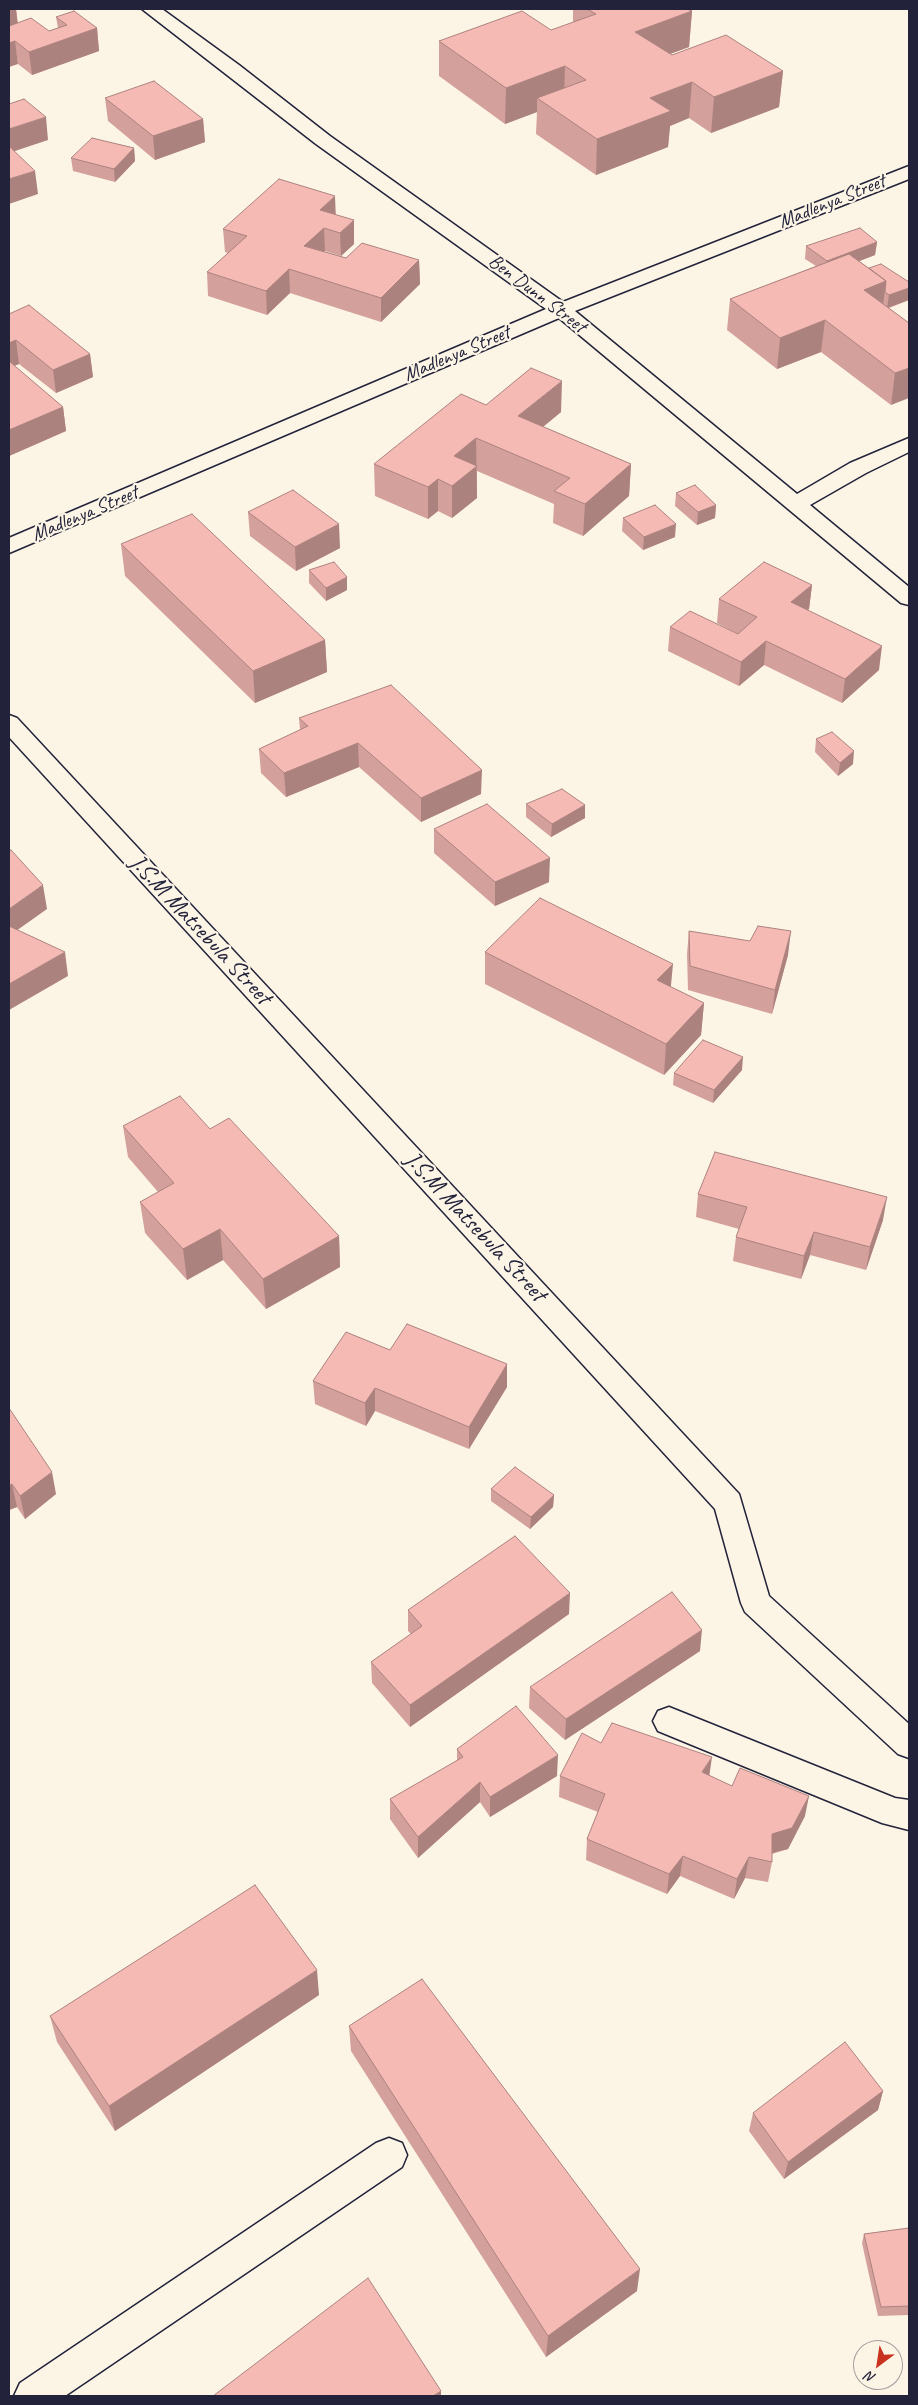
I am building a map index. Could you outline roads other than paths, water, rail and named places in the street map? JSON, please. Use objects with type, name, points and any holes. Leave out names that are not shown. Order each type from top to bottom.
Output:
[{"type":"street","name":"Ben Dunn Street","points":[[151,9],[233,69],[323,140],[561,310],[909,598]]},
{"type":"street","name":"Madlenya Street","points":[[9,546],[561,310],[909,172]]},
{"type":"street","points":[[795,504],[858,468],[909,444]]},
{"type":"street","name":"J.S.M Matsebula Street","points":[[9,723],[728,1503],[756,1603],[909,1744]]},
{"type":"street","points":[[669,1721],[894,1812],[909,1815]]},
{"type":"street","points":[[33,2396],[389,2155]]}]
